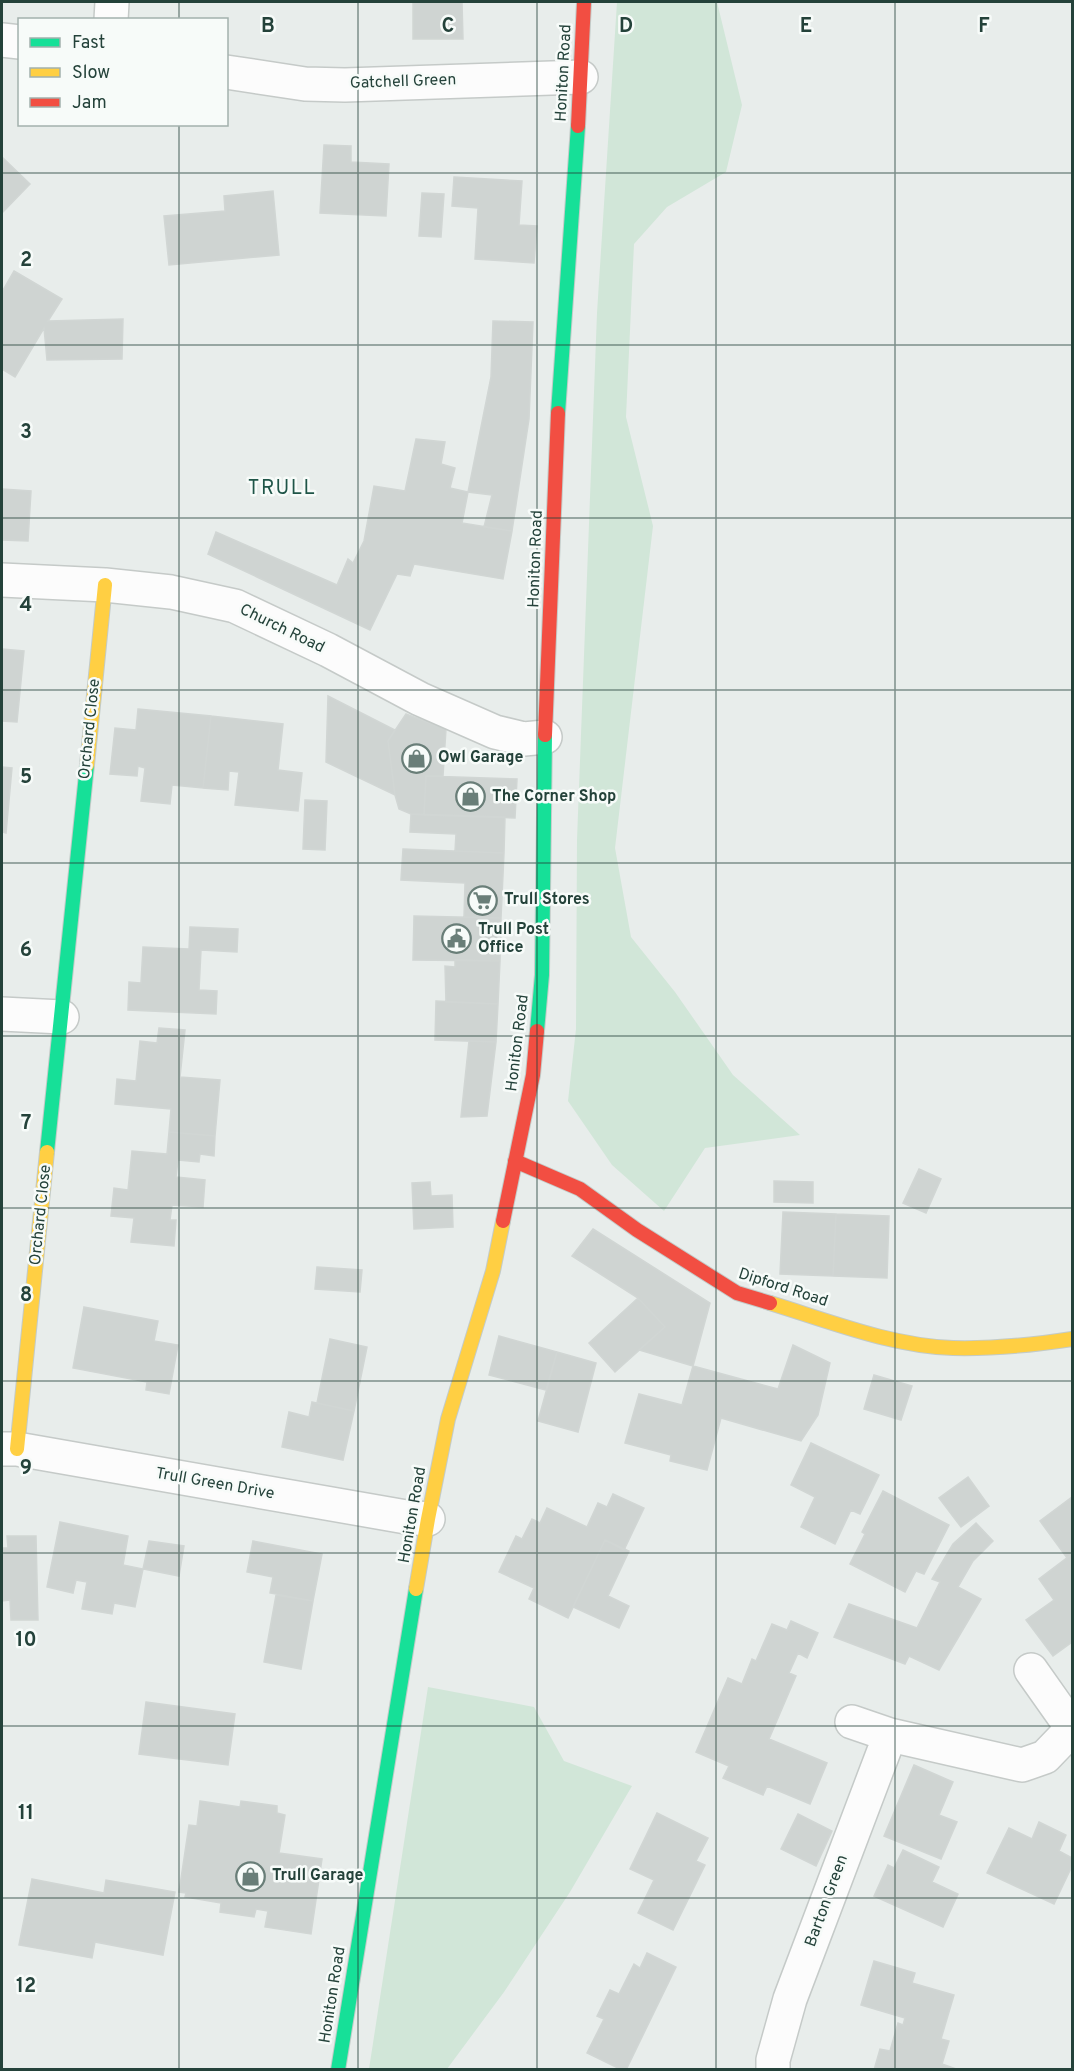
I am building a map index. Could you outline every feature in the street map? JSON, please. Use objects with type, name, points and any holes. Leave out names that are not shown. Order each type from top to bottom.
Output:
[{"type":"street","points":[[111,18],[112,2]]},
{"type":"street","name":"Honiton Road","points":[[338,2070],[428,1519],[448,1419],[493,1271],[533,1075],[542,975],[545,737],[558,401],[581,77],[584,2]]},
{"type":"street","points":[[2,40],[18,42]]},
{"type":"street","name":"Gatchell Green","points":[[228,72],[304,84],[345,85],[581,77]]},
{"type":"street","name":"Church Road","points":[[2,580],[105,585],[171,592],[235,606],[328,650],[420,699],[495,732],[524,739],[545,737]]},
{"type":"street","name":"Orchard Close","points":[[9,1449],[62,1017],[105,585]]},
{"type":"street","points":[[2,1014],[62,1017]]},
{"type":"street","name":"Dipford Road","points":[[515,1161],[580,1189],[637,1230],[737,1293],[890,1339],[931,1345],[953,1348],[1023,1346],[1072,1339]]},
{"type":"street","name":"Trull Green Drive","points":[[9,1449],[428,1519]]},
{"type":"street","points":[[852,1722],[890,1735],[1022,1765],[1045,1756],[1072,1728],[1031,1670]]},
{"type":"street","name":"Barton Green","points":[[773,2070],[773,2060],[790,1999],[890,1735]]},
{"type":"green space","points":[[617,2],[717,2],[742,105],[726,172],[667,207],[634,244],[626,417],[653,526],[615,848],[631,937],[675,992],[733,1075],[800,1135],[705,1148],[664,1211],[612,1165],[568,1101],[576,1029],[577,840],[597,313]]},
{"type":"green space","points":[[428,1687],[534,1707],[564,1761],[632,1786],[570,1892],[504,1992],[447,2069],[369,2069]]},
{"type":"building","points":[[413,2],[462,2],[463,39],[413,39]]},
{"type":"building","points":[[324,145],[351,146],[351,162],[389,164],[386,216],[320,213]]},
{"type":"building","points":[[2,157],[30,184],[3,212],[2,211]]},
{"type":"building","points":[[454,177],[522,181],[519,225],[537,226],[534,263],[475,259],[478,208],[452,206]]},
{"type":"building","points":[[273,191],[279,255],[169,265],[164,216],[225,211],[224,196]]},
{"type":"building","points":[[422,193],[444,194],[441,237],[419,236]]},
{"type":"building","points":[[14,271],[62,299],[48,321],[123,319],[122,359],[47,360],[44,328],[15,377],[2,369],[2,292]]},
{"type":"building","points":[[493,321],[533,322],[529,419],[512,531],[484,527],[492,495],[468,492],[491,377]]},
{"type":"building","points":[[416,439],[445,442],[441,464],[455,468],[450,488],[468,492],[462,523],[512,531],[503,579],[414,564],[410,576],[397,574],[370,630],[208,554],[216,532],[337,585],[348,559],[353,563],[364,541],[374,486],[405,491]]},
{"type":"building","points":[[2,489],[31,491],[28,541],[2,540]]},
{"type":"building","points":[[2,649],[24,651],[17,722],[2,721]]},
{"type":"building","points":[[328,696],[395,730],[388,741],[395,795],[326,762]]},
{"type":"building","points":[[138,709],[211,716],[203,788],[172,785],[170,804],[141,801],[145,768],[138,766],[137,776],[110,774],[115,728],[136,730]]},
{"type":"building","name":"Owl Garage","points":[[406,714],[446,729],[443,776],[426,776],[424,815],[411,814],[399,809],[395,795],[388,741]]},
{"type":"building","points":[[211,716],[283,724],[278,770],[302,773],[298,811],[235,805],[239,772],[229,771],[228,790],[203,788]]},
{"type":"building","points":[[2,767],[12,768],[6,833],[2,832]]},
{"type":"building","name":"The Corner Shop","points":[[426,776],[517,779],[515,818],[424,815]]},
{"type":"building","points":[[305,800],[327,801],[325,850],[303,849]]},
{"type":"building","points":[[411,814],[505,817],[504,853],[455,851],[456,834],[410,832]]},
{"type":"building","name":"Trull Stores","points":[[403,849],[504,853],[501,918],[464,917],[465,883],[401,880]]},
{"type":"building","name":"Trull Post Office","points":[[414,916],[501,918],[500,961],[413,960]]},
{"type":"building","points":[[190,927],[238,929],[237,952],[201,950],[199,990],[217,991],[216,1014],[128,1010],[129,982],[141,983],[143,947],[189,949]]},
{"type":"building","points":[[455,960],[500,961],[498,1004],[446,1002],[445,966],[455,967]]},
{"type":"building","points":[[436,1001],[498,1004],[496,1042],[435,1040]]},
{"type":"building","points":[[159,1028],[185,1030],[180,1077],[220,1080],[215,1136],[169,1132],[171,1109],[115,1104],[117,1079],[136,1081],[140,1041],[157,1043]]},
{"type":"building","points":[[469,1041],[496,1042],[487,1116],[461,1117]]},
{"type":"building","points":[[169,1132],[215,1136],[214,1156],[200,1154],[199,1162],[178,1160],[176,1177],[205,1180],[203,1207],[172,1205],[170,1220],[176,1220],[174,1246],[131,1242],[134,1218],[111,1216],[114,1188],[128,1190],[132,1151],[167,1154]]},
{"type":"building","points":[[919,1169],[941,1179],[926,1213],[903,1203]]},
{"type":"building","points":[[774,1181],[813,1182],[813,1203],[774,1202]]},
{"type":"building","points":[[430,1182],[431,1196],[452,1195],[453,1227],[414,1229],[412,1183]]},
{"type":"building","points":[[783,1212],[836,1214],[833,1276],[780,1274]]},
{"type":"building","points":[[836,1214],[889,1216],[887,1278],[833,1276]]},
{"type":"building","points":[[593,1229],[710,1303],[693,1366],[639,1350],[665,1327],[638,1298],[572,1256]]},
{"type":"building","points":[[317,1267],[362,1270],[360,1292],[315,1289]]},
{"type":"building","points":[[638,1298],[665,1327],[615,1372],[589,1343]]},
{"type":"building","points":[[84,1307],[158,1321],[154,1341],[178,1345],[169,1394],[146,1390],[147,1382],[73,1368]]},
{"type":"building","points":[[499,1336],[557,1352],[546,1390],[489,1375]]},
{"type":"building","points":[[330,1339],[367,1347],[354,1411],[317,1403]]},
{"type":"building","points":[[793,1345],[830,1363],[818,1415],[801,1441],[721,1418],[707,1470],[670,1461],[671,1455],[625,1443],[639,1394],[682,1405],[693,1366],[778,1389]]},
{"type":"building","points":[[557,1352],[596,1363],[578,1432],[538,1421]]},
{"type":"building","points":[[874,1375],[912,1386],[901,1420],[864,1409]]},
{"type":"building","points":[[312,1402],[354,1411],[343,1460],[282,1447],[289,1412],[309,1417]]},
{"type":"building","points":[[811,1443],[879,1475],[860,1514],[851,1510],[835,1544],[801,1527],[815,1497],[791,1485]]},
{"type":"building","points":[[968,1477],[989,1506],[961,1527],[939,1498]]},
{"type":"building","points":[[883,1491],[949,1525],[924,1574],[916,1571],[905,1592],[850,1564],[865,1534],[862,1532]]},
{"type":"building","points":[[613,1494],[644,1508],[624,1550],[605,1540],[568,1618],[529,1599],[534,1588],[499,1572],[516,1536],[522,1539],[532,1519],[540,1523],[547,1508],[587,1527],[598,1503],[607,1507]]},
{"type":"building","points":[[1072,1497],[1072,1554],[1067,1558],[1040,1521]]},
{"type":"building","points":[[60,1522],[128,1536],[123,1565],[143,1569],[135,1607],[114,1603],[112,1614],[82,1609],[87,1582],[76,1580],[73,1593],[47,1587]]},
{"type":"building","points":[[976,1523],[993,1541],[973,1561],[958,1587],[981,1599],[939,1670],[909,1656],[905,1664],[834,1637],[849,1604],[917,1628],[940,1582],[932,1579],[953,1544]]},
{"type":"building","points":[[7,1536],[36,1536],[38,1620],[11,1620],[10,1600],[2,1601],[2,1548],[8,1548]]},
{"type":"building","points":[[605,1540],[629,1551],[608,1596],[629,1606],[619,1628],[573,1607]]},
{"type":"building","points":[[149,1541],[184,1546],[179,1576],[143,1569]]},
{"type":"building","points":[[253,1541],[322,1554],[313,1601],[270,1593],[273,1577],[247,1572]]},
{"type":"building","points":[[1072,1554],[1072,1642],[1053,1656],[1026,1620],[1054,1600],[1039,1579]]},
{"type":"building","points":[[276,1595],[313,1601],[301,1669],[264,1662]]},
{"type":"building","points":[[791,1621],[818,1633],[807,1658],[798,1653],[789,1673],[796,1676],[769,1739],[827,1763],[810,1804],[767,1786],[763,1795],[723,1778],[729,1766],[696,1752],[728,1678],[742,1684],[752,1659],[756,1661],[772,1624],[787,1630]]},
{"type":"building","points":[[146,1702],[235,1714],[228,1765],[139,1754]]},
{"type":"building","points":[[914,1765],[953,1782],[939,1815],[957,1822],[941,1859],[884,1836]]},
{"type":"building","name":"Trull Garage","points":[[200,1801],[240,1807],[241,1801],[277,1806],[277,1813],[285,1815],[279,1853],[322,1859],[311,1934],[265,1927],[268,1911],[256,1909],[254,1917],[220,1912],[221,1903],[185,1897],[186,1893],[179,1892],[189,1825],[197,1826]]},
{"type":"building","points":[[657,1813],[708,1838],[696,1861],[705,1865],[673,1930],[638,1913],[654,1880],[630,1869]]},
{"type":"building","points":[[798,1814],[832,1831],[816,1866],[781,1849]]},
{"type":"building","points":[[1039,1822],[1066,1835],[1059,1851],[1072,1858],[1072,1866],[1054,1904],[987,1873],[1009,1828],[1032,1839]]},
{"type":"building","points":[[903,1850],[939,1867],[932,1882],[958,1894],[943,1927],[874,1896],[888,1865],[894,1868]]},
{"type":"building","points":[[32,1879],[104,1893],[106,1880],[175,1892],[163,1955],[95,1942],[92,1958],[19,1945]]},
{"type":"building","points":[[647,1953],[676,1967],[626,2070],[622,2070],[587,2053],[604,2019],[597,2016],[610,1990],[619,1994],[634,1964],[640,1968]]},
{"type":"building","points":[[874,1961],[915,1973],[912,1983],[954,1995],[941,2039],[949,2041],[942,2064],[959,2070],[874,2070],[880,2049],[890,2051],[898,2023],[903,2025],[905,2018],[861,2005]]},
{"type":"traffic: fast","points":[[558,413],[578,126]]},
{"type":"traffic: fast","points":[[537,1031],[542,975],[545,735]]},
{"type":"traffic: fast","points":[[47,1152],[87,765]]},
{"type":"traffic: fast","points":[[338,2070],[416,1589]]},
{"type":"traffic: slow","points":[[87,765],[105,585]]},
{"type":"traffic: slow","points":[[17,1449],[47,1152]]},
{"type":"traffic: slow","points":[[416,1589],[448,1419],[493,1271],[503,1221]]},
{"type":"traffic: slow","points":[[770,1303],[860,1332],[930,1346],[998,1347],[1072,1339]]},
{"type":"traffic: jam","points":[[578,126],[584,2]]},
{"type":"traffic: jam","points":[[545,735],[558,413]]},
{"type":"traffic: jam","points":[[503,1221],[533,1075],[537,1031]]},
{"type":"traffic: jam","points":[[515,1161],[580,1189],[637,1230],[737,1293],[770,1303]]},
{"type":"place","name":"Owl Garage","points":[[417,758]]},
{"type":"place","name":"The Corner Shop","points":[[471,797]]},
{"type":"place","name":"Trull Stores","points":[[483,900]]},
{"type":"place","name":"Trull Post Office","points":[[457,939]]},
{"type":"place","name":"Trull Garage","points":[[251,1876]]},
{"type":"district","name":"TRULL","points":[[282,489]]}]
